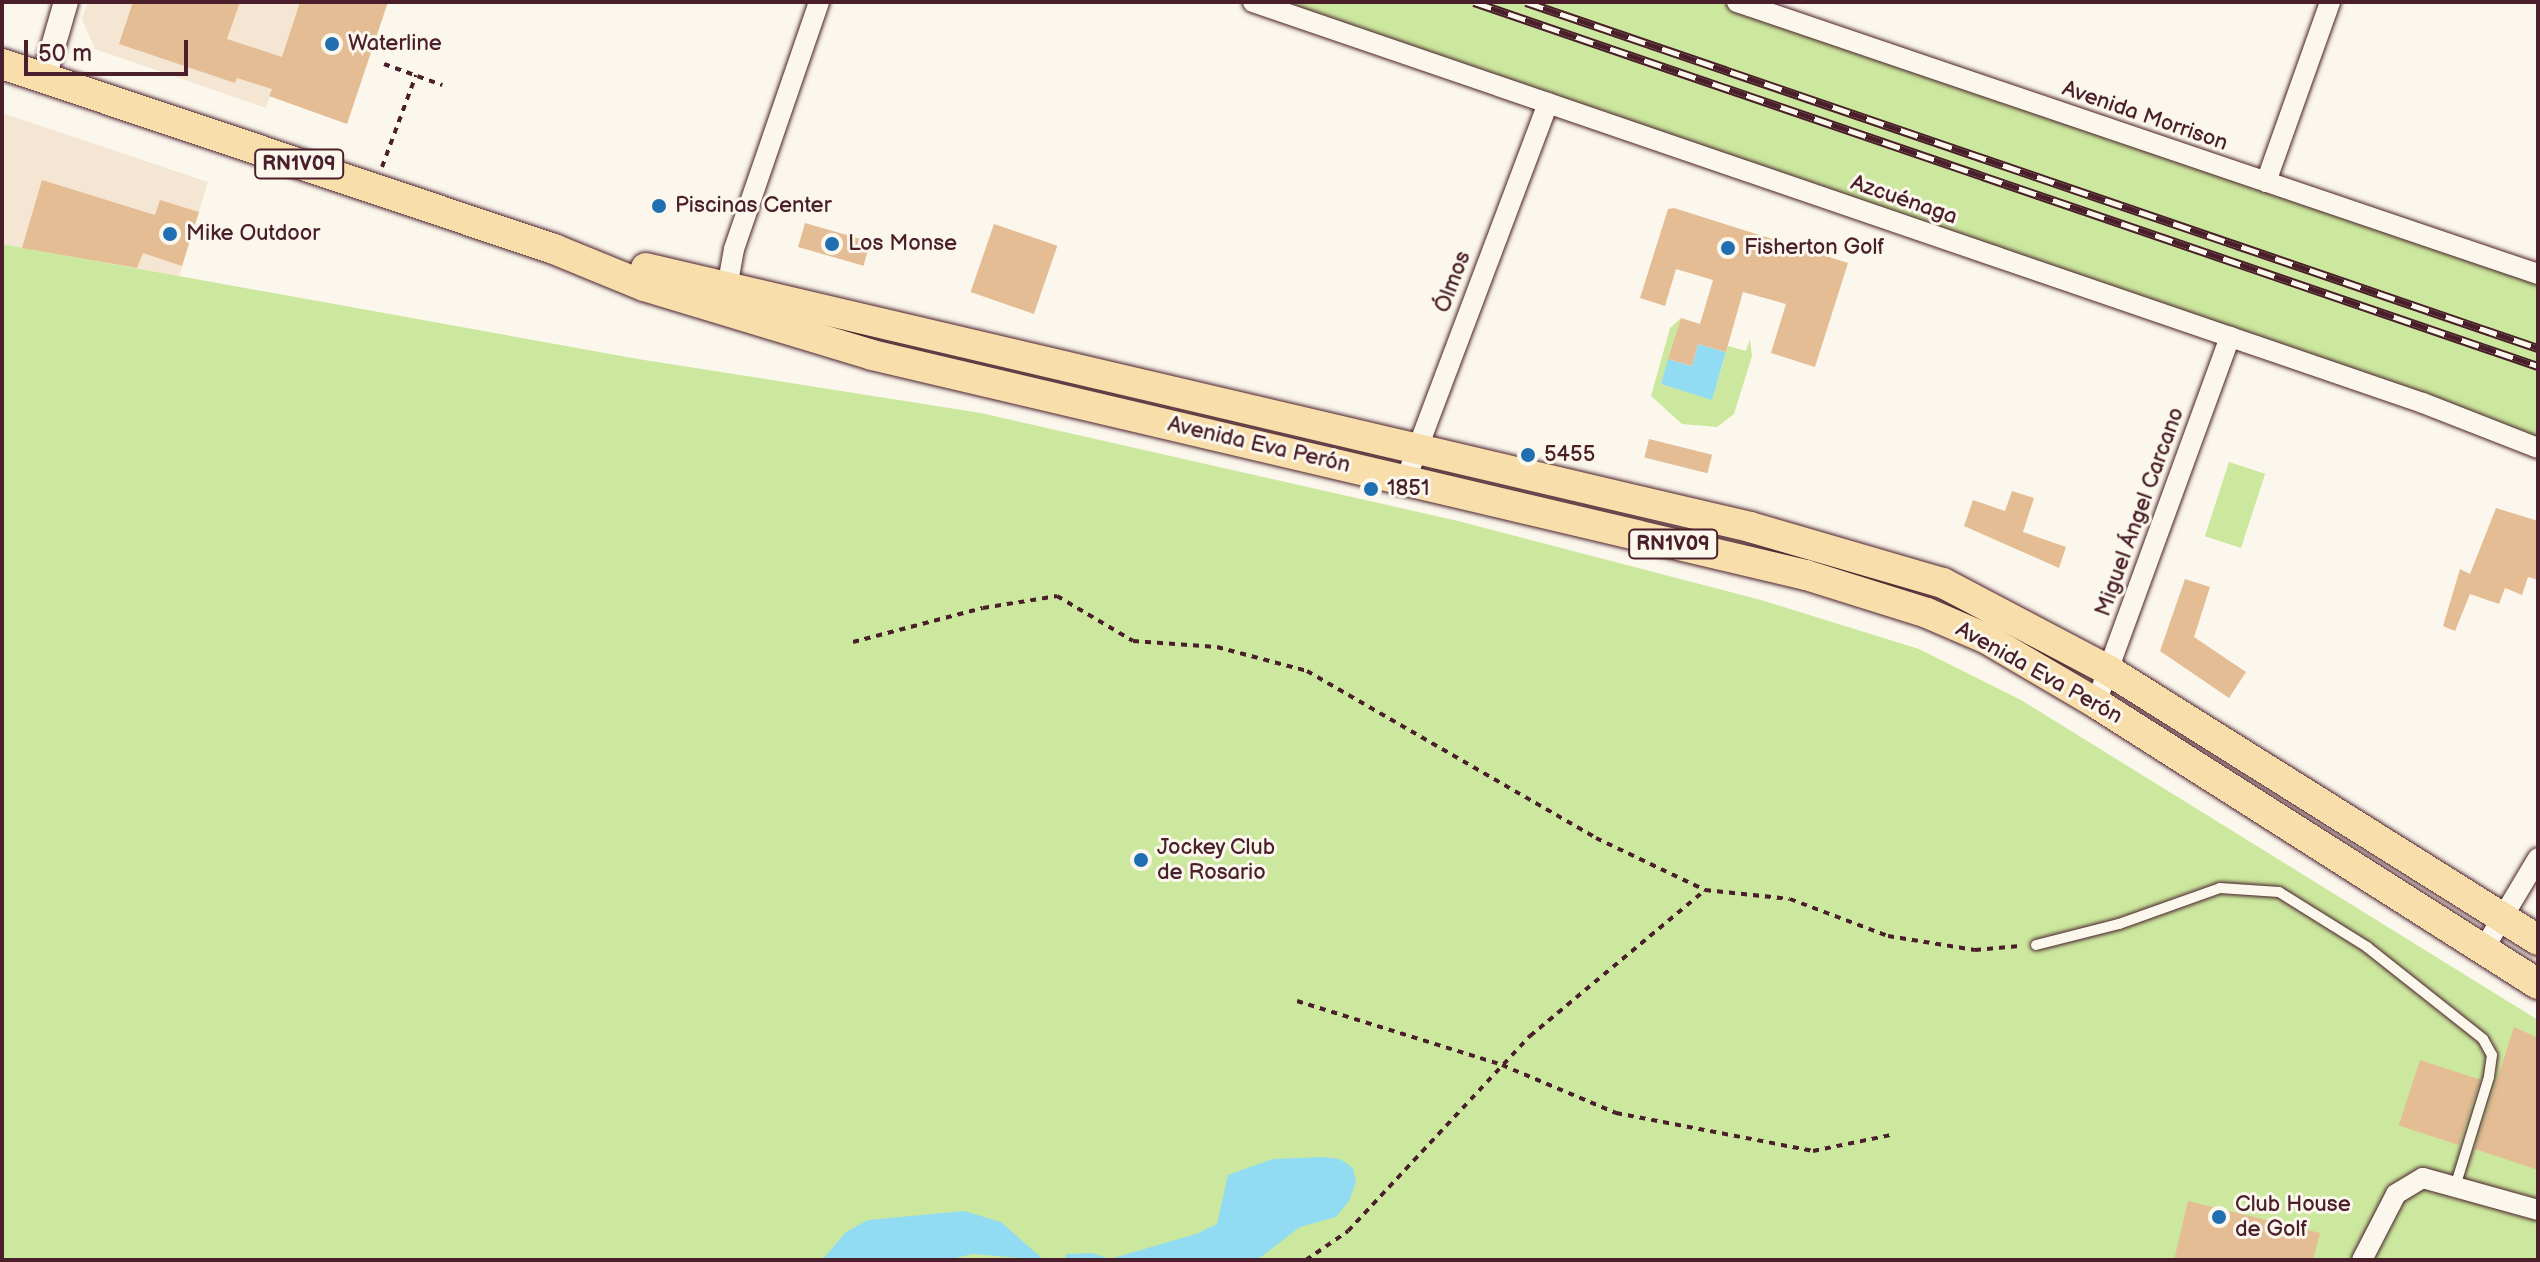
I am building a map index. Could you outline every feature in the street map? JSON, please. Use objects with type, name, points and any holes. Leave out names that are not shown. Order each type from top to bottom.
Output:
[{"type":"main road","name":"Avenida Eva Perón","points":[[2,64],[554,249],[725,299],[1415,446],[1879,561],[2005,612],[2108,670],[2538,940]]},
{"type":"main road","name":"Avenida Eva Perón","points":[[725,299],[872,355],[1406,479],[1868,592],[1987,639],[2096,703],[2538,984]]},
{"type":"street","points":[[44,78],[66,2]]},
{"type":"street","points":[[725,299],[734,249],[819,2]]},
{"type":"street","name":"Azcuénaga","points":[[1253,2],[2230,337],[2538,448]]},
{"type":"street","name":"Avenida Morrison","points":[[1737,2],[2538,274]]},
{"type":"street","points":[[2266,182],[2330,2]]},
{"type":"street","name":"Ólmos","points":[[1406,479],[1415,446],[1548,103]]},
{"type":"street","name":"Miguel Ángel Carcano","points":[[2096,703],[2230,337]]},
{"type":"street","points":[[2483,950],[2538,858]]},
{"type":"street","points":[[2362,1260],[2396,1194],[2423,1178],[2538,1210]]},
{"type":"lane","points":[[2036,945],[2220,888],[2251,886],[2279,892],[2367,947],[2483,1039],[2492,1055],[2455,1187]]},
{"type":"path","points":[[384,64],[442,85]]},
{"type":"path","points":[[389,149],[416,75]]},
{"type":"path","points":[[853,642],[983,608],[1057,596],[1133,641],[1217,647],[1307,671],[1582,831],[1705,890],[1790,899],[1888,936],[1975,950],[2036,945]]},
{"type":"path","points":[[1306,1260],[1348,1231],[1502,1065],[1628,951],[1705,890]]},
{"type":"path","points":[[1297,1001],[1502,1065],[1616,1113],[1813,1151],[1891,1135]]},
{"type":"shaded area","points":[[88,2],[300,2],[266,108],[95,49],[82,19]]},
{"type":"shaded area","points":[[2,113],[208,182],[179,276],[2,244]]},
{"type":"green space","points":[[1253,2],[1737,2],[2538,274],[2538,448]]},
{"type":"green space","name":"Jockey Club de Rosario","points":[[2,244],[638,359],[981,413],[1458,521],[1761,600],[1919,649],[2021,700],[2538,1020],[2538,1260],[2,1260]]},
{"type":"green space","points":[[1681,318],[1661,384],[1712,399],[1728,346],[1746,351],[1750,339],[1752,356],[1734,414],[1717,427],[1682,424],[1651,396],[1670,328]]},
{"type":"green space","points":[[2229,462],[2265,474],[2241,548],[2205,536]]},
{"type":"water","points":[[1698,344],[1726,352],[1712,400],[1661,384],[1668,359],[1692,366]]},
{"type":"water","points":[[1273,1159],[1340,1159],[1353,1168],[1356,1182],[1349,1201],[1336,1217],[1300,1227],[1257,1260],[1064,1260],[1067,1254],[1092,1253],[1110,1259],[1196,1234],[1217,1224],[1228,1175]]},
{"type":"water","points":[[964,1211],[1001,1222],[1044,1260],[973,1254],[946,1260],[822,1260],[846,1232],[868,1220]]},
{"type":"building","points":[[133,2],[240,2],[227,39],[282,57],[300,2],[388,2],[347,124],[269,96],[272,89],[237,78],[235,83],[119,44]]},
{"type":"building","points":[[42,180],[155,215],[160,200],[199,212],[182,266],[143,253],[137,268],[22,248]]},
{"type":"building","name":"Fisherton Golf","points":[[1674,208],[1848,263],[1815,367],[1771,353],[1786,304],[1743,292],[1726,352],[1698,344],[1692,366],[1668,359],[1681,318],[1700,324],[1713,280],[1676,269],[1665,306],[1640,298],[1668,209]]},
{"type":"building","points":[[805,223],[870,242],[863,266],[798,247]]},
{"type":"building","points":[[994,224],[1057,246],[1034,314],[971,292]]},
{"type":"building","points":[[1649,439],[1712,455],[1707,473],[1644,457]]},
{"type":"building","points":[[2012,491],[2034,498],[2023,532],[2066,547],[2059,568],[1964,526],[1973,500],[2005,511]]},
{"type":"building","points":[[2496,508],[2538,521],[2538,580],[2528,577],[2522,595],[2505,588],[2499,604],[2470,594],[2455,631],[2443,626],[2460,569],[2470,574]]},
{"type":"building","points":[[2185,579],[2210,587],[2194,637],[2246,672],[2229,698],[2160,651]]},
{"type":"building","points":[[2514,1027],[2538,1038],[2538,1170],[2475,1149]]},
{"type":"building","points":[[2420,1060],[2480,1079],[2459,1145],[2399,1126]]},
{"type":"building","name":"Club House de Golf","points":[[2188,1201],[2320,1233],[2313,1260],[2174,1260]]},
{"type":"railway","points":[[1474,2],[2538,366]]},
{"type":"railway","points":[[1526,2],[2538,348]]},
{"type":"place","name":"Waterline","points":[[332,44]]},
{"type":"place","name":"Piscinas Center","points":[[659,206]]},
{"type":"place","name":"Mike Outdoor","points":[[170,234]]},
{"type":"place","name":"Los Monse","points":[[832,244]]},
{"type":"place","name":"Fisherton Golf","points":[[1728,248]]},
{"type":"place","name":"5455","points":[[1528,455]]},
{"type":"place","name":"1851","points":[[1371,489]]},
{"type":"place","name":"Jockey Club de Rosario","points":[[1141,860]]},
{"type":"place","name":"Club House de Golf","points":[[2219,1217]]}]
